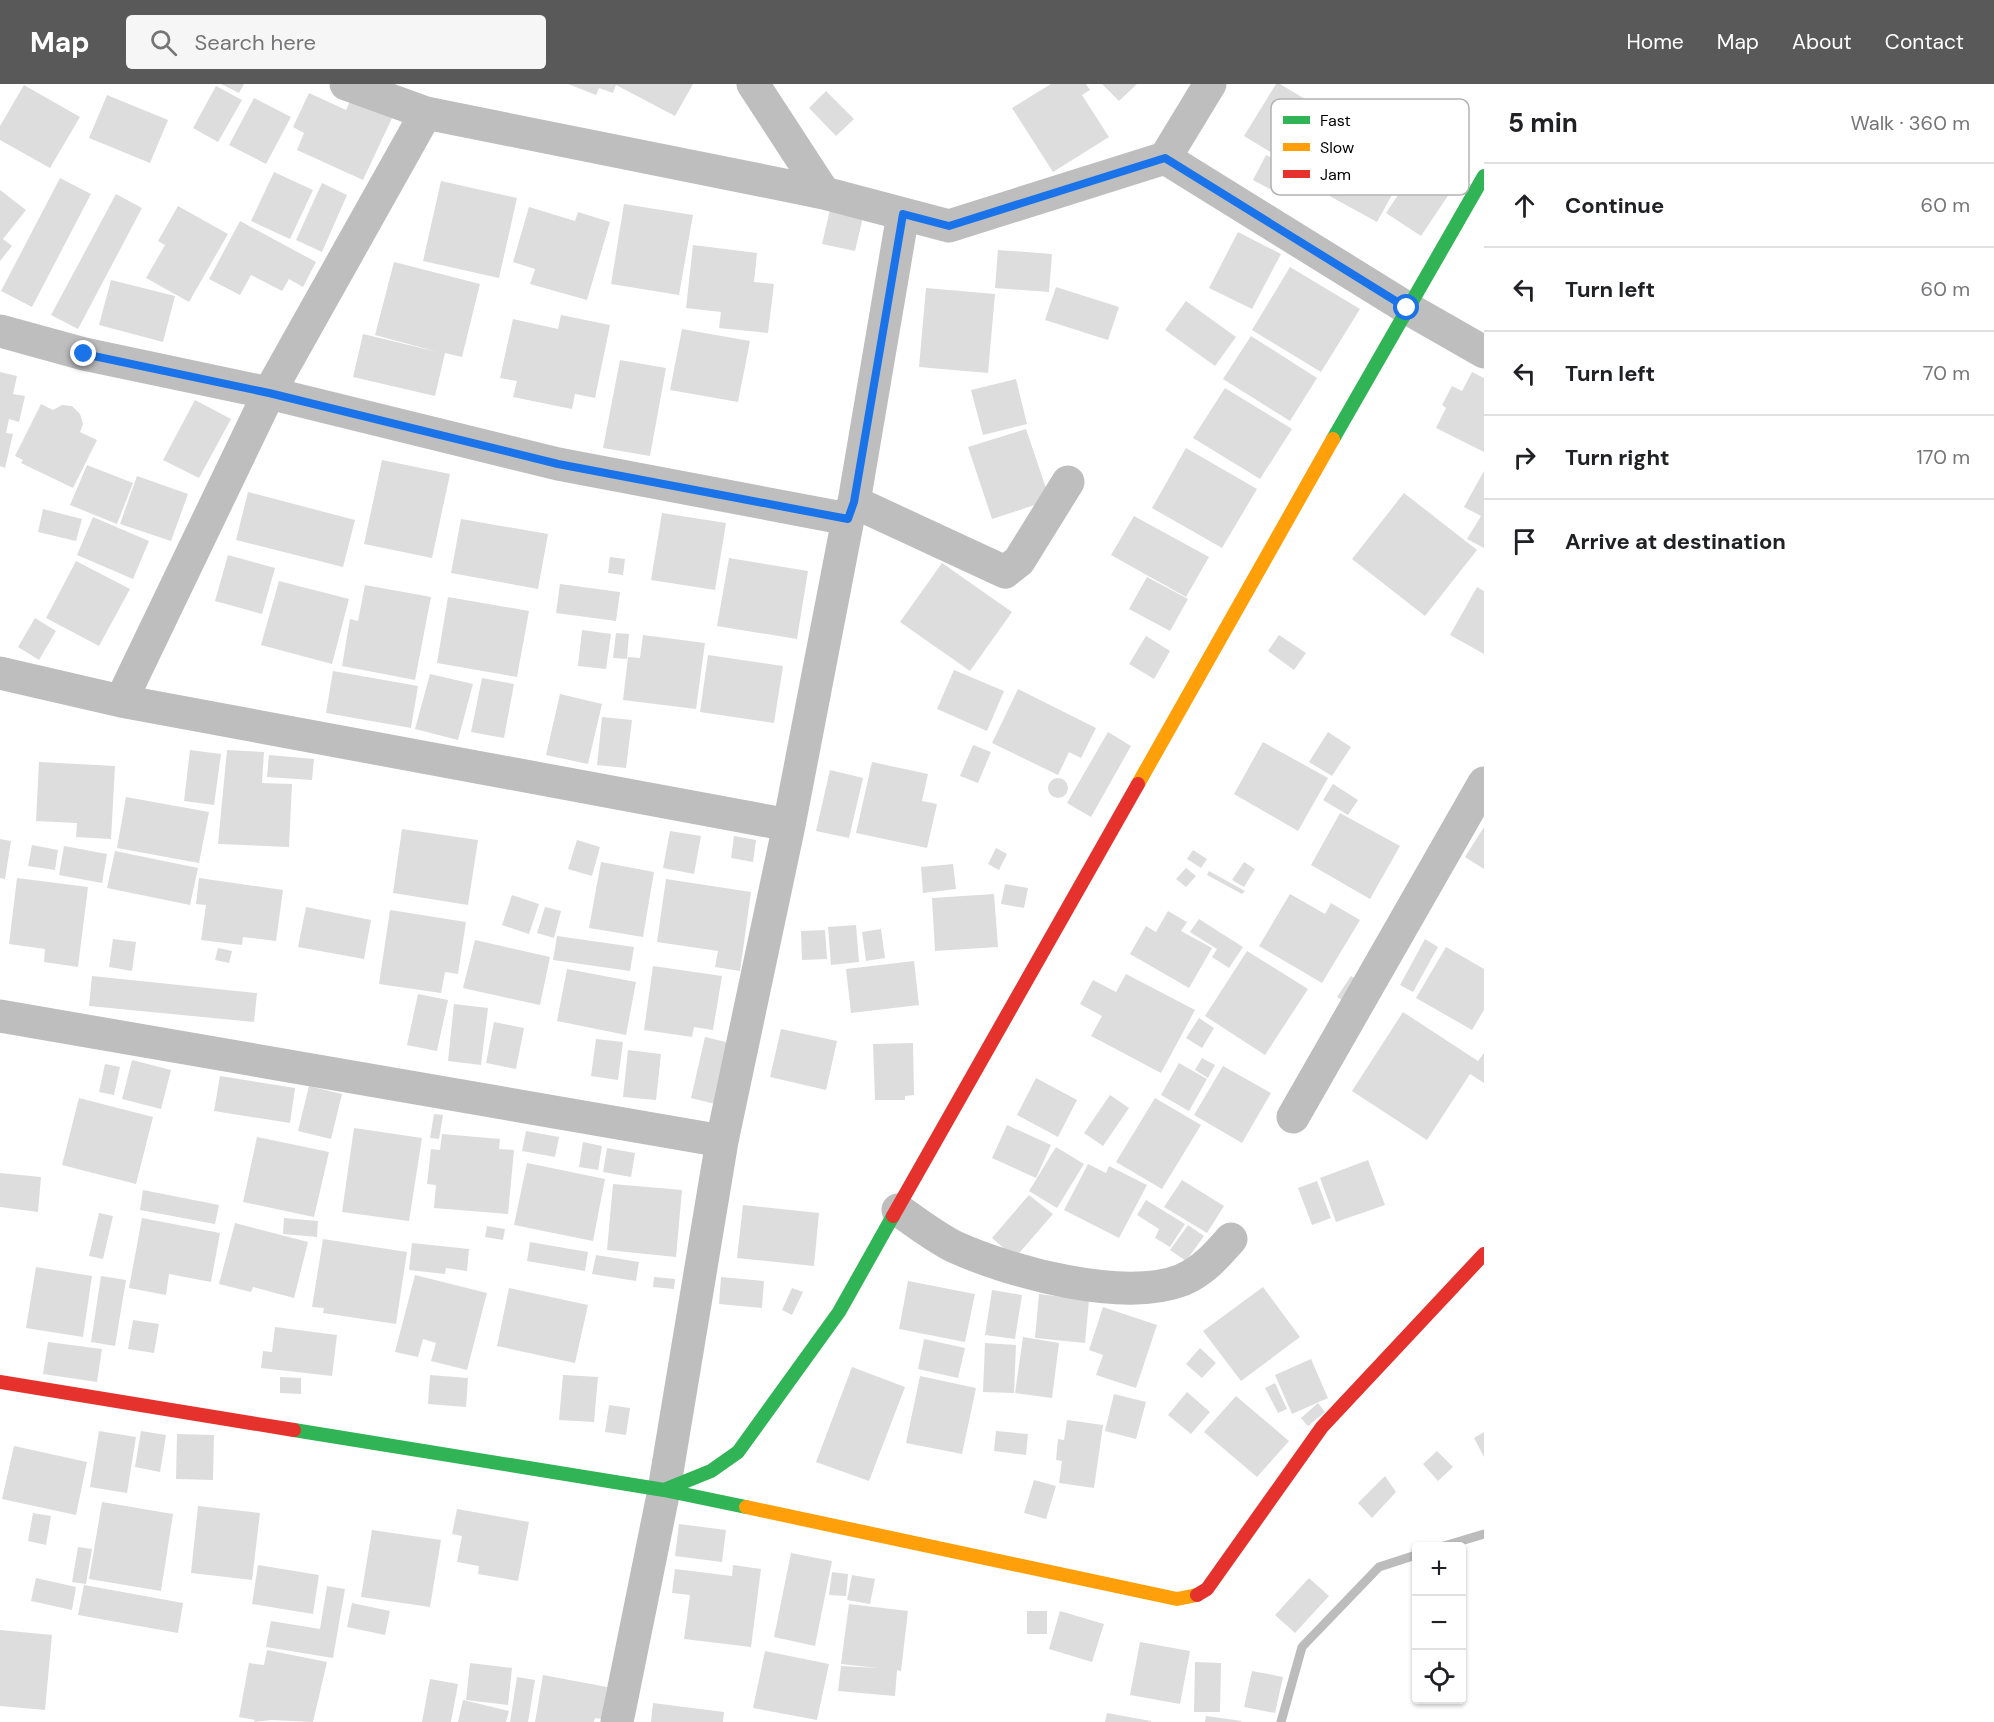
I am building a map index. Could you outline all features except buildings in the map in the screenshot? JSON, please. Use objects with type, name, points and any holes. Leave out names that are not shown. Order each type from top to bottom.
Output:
[{"type":"street","points":[[346,84],[426,113],[824,193],[949,226],[1165,158],[1210,84]]},
{"type":"street","points":[[753,84],[824,193]]},
{"type":"street","points":[[121,701],[269,393],[426,113]]},
{"type":"street","points":[[1165,158],[1407,308],[1484,352]]},
{"type":"street","points":[[664,1490],[711,1471],[738,1452],[839,1312],[1484,176]]},
{"type":"street","points":[[617,1722],[664,1490],[722,1141],[789,825],[851,510],[903,214]]},
{"type":"street","points":[[0,331],[84,354],[269,393],[558,464],[851,510],[1005,572],[1019,561],[1068,482]]},
{"type":"street","points":[[0,673],[121,701],[789,825]]},
{"type":"street","points":[[1293,1117],[1484,783]]},
{"type":"street","points":[[0,1017],[722,1141]]},
{"type":"street","points":[[898,1209],[954,1246],[1007,1267],[1064,1281],[1139,1288],[1181,1280],[1207,1266],[1231,1239]]},
{"type":"street","points":[[0,1382],[664,1490],[1177,1599],[1192,1598],[1207,1589],[1322,1426],[1484,1254]]},
{"type":"waterway","points":[[1457,1542],[1484,1534]]},
{"type":"waterway","points":[[1281,1722],[1302,1647],[1379,1567],[1412,1556]]},
{"type":"traffic: fast","points":[[1333,439],[1484,176]]},
{"type":"traffic: fast","points":[[664,1490],[711,1471],[738,1452],[839,1312],[893,1216]]},
{"type":"traffic: fast","points":[[294,1430],[664,1490],[746,1507]]},
{"type":"traffic: slow","points":[[1138,784],[1333,439]]},
{"type":"traffic: slow","points":[[746,1507],[1177,1599],[1197,1595]]},
{"type":"traffic: jam","points":[[893,1216],[1138,784]]},
{"type":"traffic: jam","points":[[1197,1595],[1207,1589],[1322,1427],[1484,1254]]},
{"type":"traffic: jam","points":[[0,1382],[294,1430]]},
{"type":"route","points":[[84,354],[269,393],[558,464],[848,519],[854,502],[903,214],[949,226],[1165,158],[1407,308]]}]
